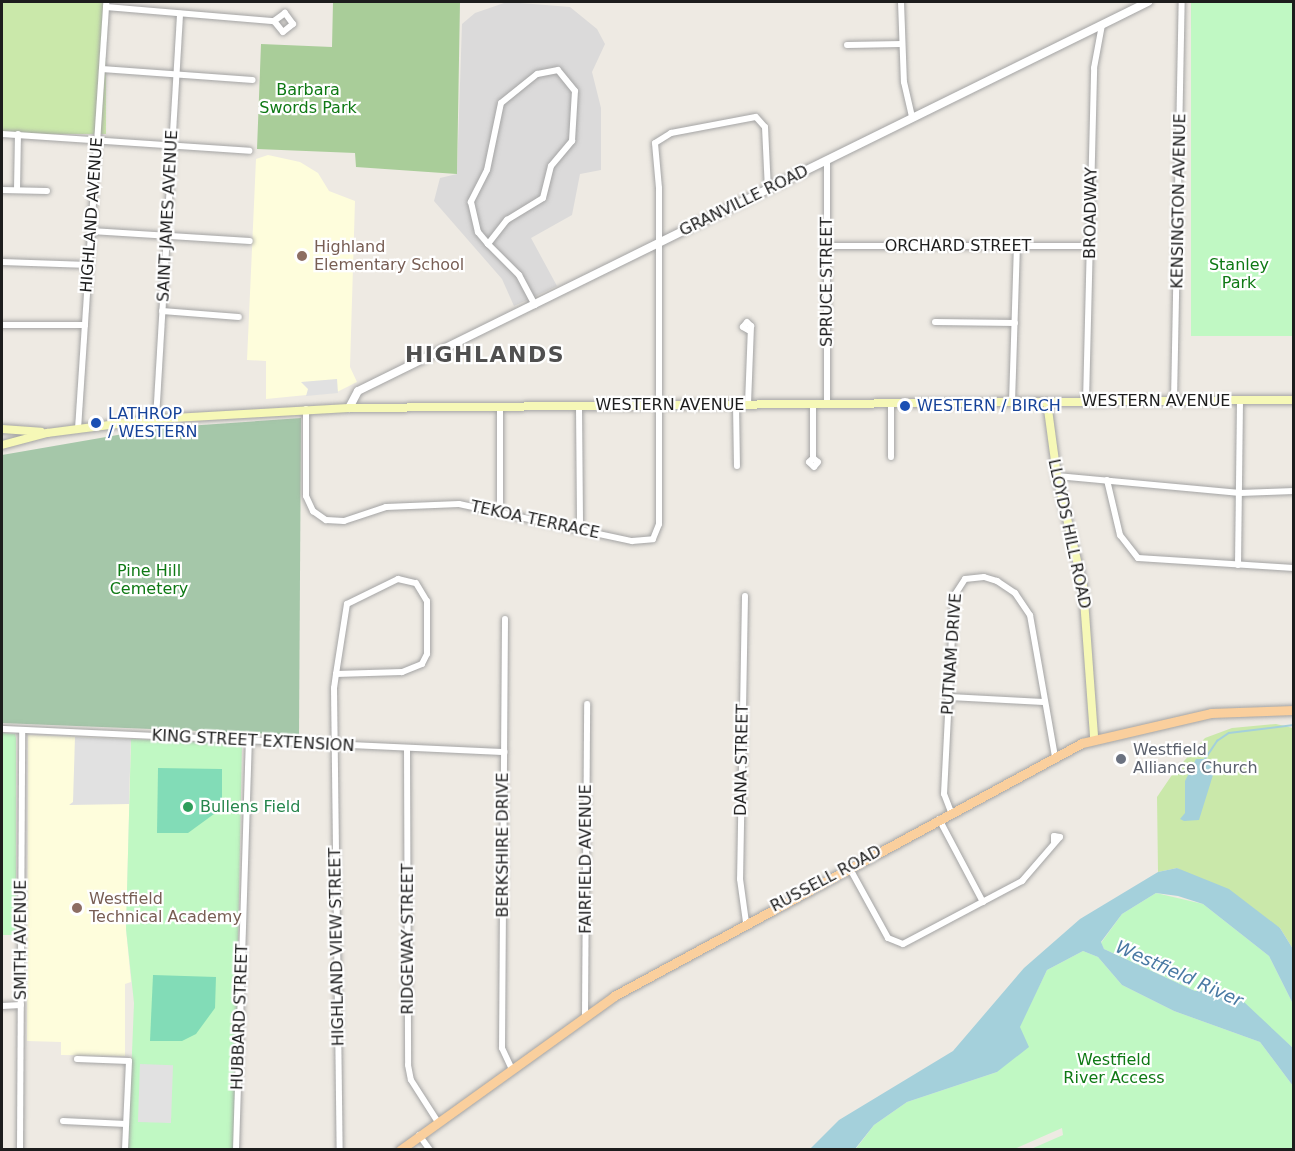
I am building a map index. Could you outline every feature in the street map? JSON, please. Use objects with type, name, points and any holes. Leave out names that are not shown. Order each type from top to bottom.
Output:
[{"type":"main road","name":"WESTERN AVENUE","points":[[47,433],[156,419],[306,409],[1293,400]]},
{"type":"main road","name":"LLOYDS HILL ROAD","points":[[1047,402],[1057,476],[1084,594],[1094,737]]},
{"type":"main road","points":[[2,429],[47,433]]},
{"type":"main road","points":[[2,445],[47,433]]},
{"type":"main road","name":"RUSSELL ROAD","points":[[400,1149],[585,1015],[746,922],[1094,737],[1230,710],[1293,710]]},
{"type":"street","points":[[901,2],[905,94],[912,118]]},
{"type":"street","name":"GRANVILLE ROAD","points":[[349,408],[358,391],[1148,2]]},
{"type":"street","name":"KENSINGTON AVENUE","points":[[1174,401],[1182,2]]},
{"type":"street","points":[[106,4],[180,14],[274,21]]},
{"type":"street","name":"HIGHLAND AVENUE","points":[[78,429],[106,4]]},
{"type":"street","name":"SAINT JAMES AVENUE","points":[[156,419],[180,14]]},
{"type":"street","name":"BROADWAY","points":[[1086,402],[1094,68],[1102,25]]},
{"type":"street","points":[[847,45],[902,44]]},
{"type":"street","points":[[102,69],[253,80]]},
{"type":"street","points":[[488,243],[510,218],[543,198],[551,166],[572,141],[575,91],[558,70],[543,71],[529,78],[508,94],[496,113],[488,165],[471,208],[475,226],[488,243],[519,275],[535,305]]},
{"type":"street","points":[[657,405],[659,182],[653,153],[660,137],[748,116],[759,118],[766,131],[768,190]]},
{"type":"street","points":[[2,134],[249,151]]},
{"type":"street","points":[[17,190],[18,134]]},
{"type":"street","name":"SPRUCE STREET","points":[[827,160],[827,404]]},
{"type":"street","points":[[2,190],[47,191]]},
{"type":"street","points":[[91,231],[250,241]]},
{"type":"street","name":"ORCHARD STREET","points":[[827,246],[1090,246]]},
{"type":"street","points":[[1012,403],[1017,246]]},
{"type":"street","points":[[2,262],[89,265]]},
{"type":"street","points":[[162,311],[239,317]]},
{"type":"street","points":[[935,322],[1015,323]]},
{"type":"street","points":[[2,325],[85,325]]},
{"type":"street","points":[[748,330],[748,404]]},
{"type":"street","points":[[1238,565],[1240,401]]},
{"type":"street","points":[[891,403],[891,458]]},
{"type":"street","points":[[736,404],[736,466]]},
{"type":"street","points":[[813,404],[813,458]]},
{"type":"street","name":"TEKOA TERRACE","points":[[306,409],[306,496],[322,518],[338,522],[382,508],[453,504],[500,511],[632,542],[649,540],[657,535],[659,524],[657,405]]},
{"type":"street","points":[[500,406],[500,511]]},
{"type":"street","points":[[579,406],[580,530]]},
{"type":"street","points":[[1057,476],[1240,493],[1293,491]]},
{"type":"street","points":[[1107,480],[1120,535],[1138,558],[1293,568]]},
{"type":"street","name":"PUTNAM DRIVE","points":[[951,812],[944,794],[948,697],[955,589],[966,579],[981,577],[1009,589],[1029,613],[1055,757]]},
{"type":"street","name":"HIGHLAND VIEW STREET","points":[[336,674],[402,672],[422,664],[427,654],[427,601],[416,583],[398,579],[347,604],[336,674],[334,745],[340,1149]]},
{"type":"street","name":"DANA STREET","points":[[745,596],[740,879],[746,922]]},
{"type":"street","name":"BERKSHIRE DRIVE","points":[[505,619],[502,1048],[511,1067]]},
{"type":"street","points":[[948,697],[1045,702]]},
{"type":"street","name":"FAIRFIELD AVENUE","points":[[585,1015],[587,704]]},
{"type":"street","name":"KING STREET EXTENSION","points":[[2,729],[504,752]]},
{"type":"street","name":"SMITH AVENUE","points":[[20,1149],[22,731]]},
{"type":"street","name":"HUBBARD STREET","points":[[236,1149],[249,741]]},
{"type":"street","name":"RIDGEWAY STREET","points":[[407,748],[408,1065],[411,1080],[438,1122]]},
{"type":"street","points":[[939,819],[983,902]]},
{"type":"street","points":[[849,867],[885,935],[897,944],[913,940],[1026,878],[1054,843]]},
{"type":"street","points":[[2,1006],[21,1005]]},
{"type":"street","points":[[77,1059],[129,1061],[124,1149]]},
{"type":"street","points":[[63,1121],[126,1124]]},
{"type":"street","points":[[419,1135],[430,1149]]},
{"type":"shaded area","points":[[507,2],[570,7],[597,29],[605,44],[592,72],[601,108],[601,170],[580,174],[572,215],[531,238],[557,286],[514,306],[502,279],[434,201],[440,178],[457,174],[462,24],[475,13]]},
{"type":"shaded area","name":"Highland Elementary School","points":[[268,155],[300,162],[318,173],[329,191],[355,201],[350,367],[357,382],[337,392],[266,399],[266,361],[247,360],[256,159]]},
{"type":"shaded area","points":[[337,379],[338,393],[306,396],[308,389],[301,382]]},
{"type":"shaded area","name":"Westfield Technical Academy","points":[[28,735],[131,739],[126,929],[131,982],[125,984],[125,1056],[61,1055],[61,1042],[27,1041]]},
{"type":"shaded area","points":[[75,737],[131,739],[129,804],[69,805],[73,802]]},
{"type":"shaded area","points":[[140,1064],[173,1065],[171,1123],[138,1122]]},
{"type":"green space","points":[[2,2],[106,2],[106,134],[2,134]]},
{"type":"green space","name":"Barbara Swords Park","points":[[333,2],[460,2],[457,174],[356,167],[355,153],[257,149],[261,44],[332,47]]},
{"type":"green space","name":"Stanley Park","points":[[1191,2],[1293,2],[1293,336],[1191,336]]},
{"type":"green space","name":"Pine Hill Cemetery","points":[[301,418],[299,735],[2,723],[2,455],[158,428]]},
{"type":"green space","points":[[1276,724],[1293,728],[1293,949],[1280,928],[1177,868],[1158,872],[1157,797],[1174,772],[1205,738],[1232,728]]},
{"type":"green space","points":[[2,733],[15,734],[16,738],[16,935],[2,935]]},
{"type":"green space","points":[[131,739],[242,744],[234,1149],[128,1150],[134,1003],[126,929]]},
{"type":"green space","name":"Bullens Field","points":[[158,768],[222,769],[222,800],[214,814],[188,833],[157,833]]},
{"type":"green space","points":[[1156,893],[1203,904],[1269,956],[1293,1004],[1293,1048],[1236,997],[1218,990],[1195,991],[1104,949],[1101,943],[1122,914]]},
{"type":"green space","name":"Westfield River Access","points":[[1083,951],[1098,957],[1122,985],[1174,1011],[1260,1042],[1293,1086],[1293,1149],[1031,1149],[1063,1135],[1062,1128],[1014,1149],[855,1150],[874,1125],[907,1102],[997,1072],[1047,970]]},
{"type":"green space","points":[[153,975],[216,977],[215,1008],[196,1034],[182,1041],[150,1041]]},
{"type":"water","points":[[1196,759],[1210,759],[1213,775],[1199,820],[1184,821],[1180,819],[1185,813],[1185,781]]},
{"type":"water","points":[[1177,868],[1229,889],[1280,928],[1293,949],[1293,1004],[1269,956],[1203,904],[1178,896],[1156,893],[1122,914],[1101,942],[1104,949],[1195,991],[1218,990],[1244,1002],[1293,1048],[1293,1086],[1260,1042],[1174,1011],[1122,985],[1098,957],[1083,951],[1047,970],[1020,1027],[1029,1047],[997,1072],[907,1102],[874,1125],[855,1149],[810,1149],[839,1120],[953,1051],[1024,968],[1080,919],[1158,872]]},
{"type":"waterway","points":[[1205,759],[1217,741],[1229,733],[1294,725]]},
{"type":"place","name":"Highland Elementary School","points":[[302,256]]},
{"type":"place","name":"WESTERN / BIRCH","points":[[905,406]]},
{"type":"place","name":"LATHROP / WESTERN","points":[[96,423]]},
{"type":"place","name":"Westfield Alliance Church","points":[[1121,759]]},
{"type":"place","name":"Bullens Field","points":[[188,807]]},
{"type":"place","name":"Westfield Technical Academy","points":[[77,908]]},
{"type":"district","name":"HIGHLANDS","points":[[485,355]]},
{"type":"water label","name":"Westfield River","points":[[1179,974]]}]
